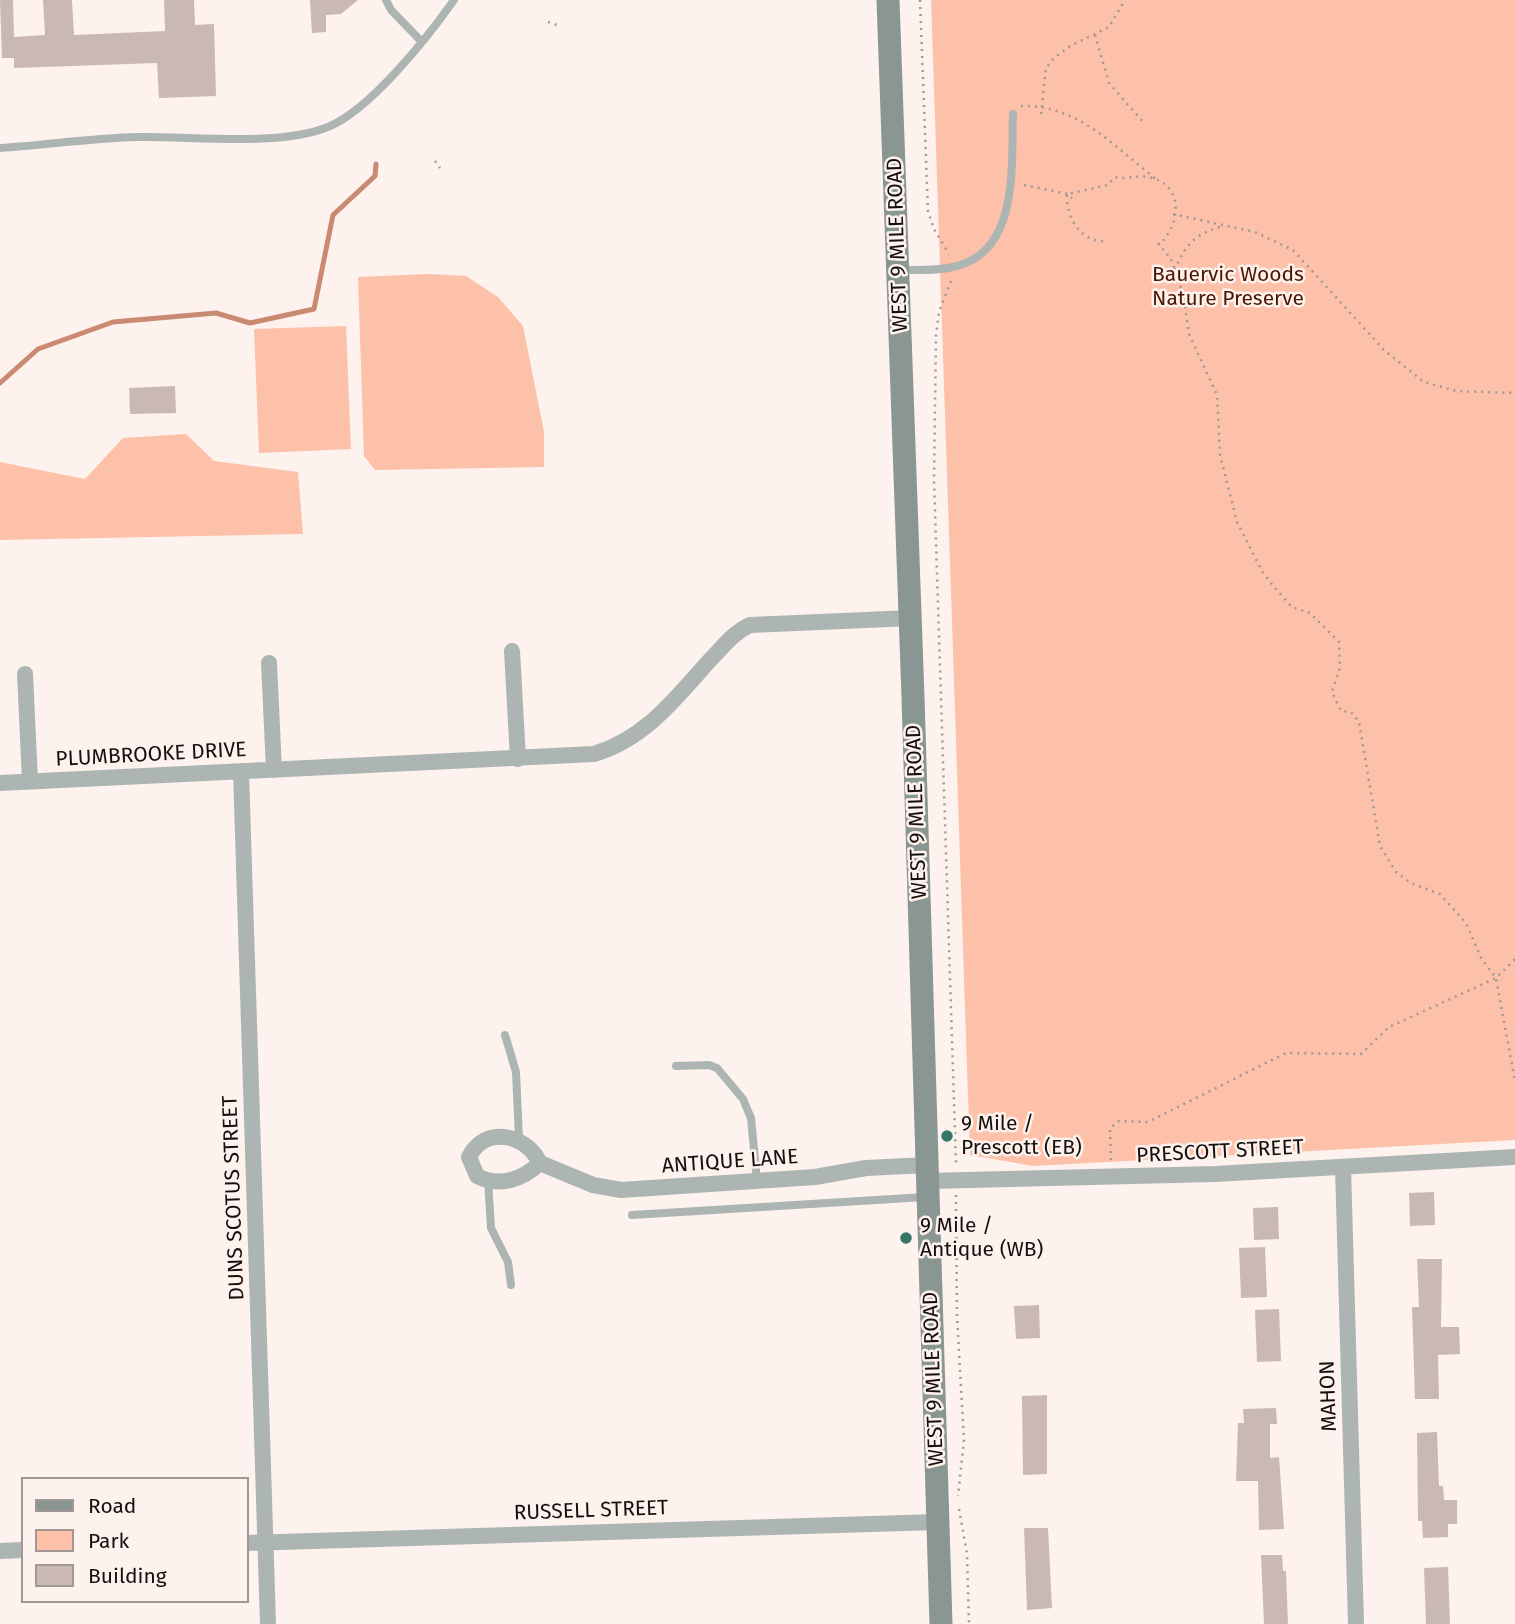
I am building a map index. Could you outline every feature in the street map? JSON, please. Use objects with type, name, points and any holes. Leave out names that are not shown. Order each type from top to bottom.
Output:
[{"type":"main road","name":"WEST 9 MILE ROAD","points":[[888,0],[911,618],[941,1624]]},
{"type":"street","name":"PLUMBROOKE DRIVE","points":[[0,783],[594,754],[624,743],[650,724],[730,639],[750,625],[911,618]]},
{"type":"street","points":[[512,651],[518,759]]},
{"type":"street","name":"PLUMBROOKE DRIVE","points":[[268,663],[274,770]]},
{"type":"street","name":"PLUMBROOKE DRIVE","points":[[25,674],[30,781]]},
{"type":"street","name":"DUNS SCOTUS STREET","points":[[241,771],[268,1624]]},
{"type":"street","points":[[519,1139],[485,1138],[475,1145],[469,1157],[471,1169],[477,1176],[488,1180],[520,1179],[540,1163]]},
{"type":"street","name":"ANTIQUE LANE","points":[[519,1139],[535,1151],[540,1163],[604,1189],[757,1181],[927,1181]]},
{"type":"street","name":"PRESCOTT STREET","points":[[927,1181],[1111,1178],[1515,1157]]},
{"type":"street","name":"MAHON","points":[[1343,1167],[1356,1624]]},
{"type":"street","name":"RUSSELL STREET","points":[[248,1543],[937,1522]]},
{"type":"street","points":[[0,1551],[21,1550]]},
{"type":"lane","points":[[386,0],[391,10],[422,42]]},
{"type":"lane","points":[[0,148],[135,137],[254,137],[315,132],[353,112],[422,42],[454,0]]},
{"type":"lane","points":[[899,270],[952,268],[970,262],[991,246],[1001,227],[1009,201],[1013,114]]},
{"type":"lane","points":[[505,1035],[516,1072],[519,1139]]},
{"type":"lane","points":[[676,1066],[709,1065],[717,1069],[743,1099],[751,1118],[757,1181]]},
{"type":"lane","points":[[488,1180],[491,1228],[508,1262],[511,1285]]},
{"type":"lane","points":[[632,1215],[927,1181]]},
{"type":"path","points":[[920,0],[928,211],[934,229],[950,254],[952,268],[951,282],[939,312],[936,335],[934,480],[956,1162]]},
{"type":"path","points":[[1041,114],[1046,68],[1054,58],[1109,27],[1125,0]]},
{"type":"path","points":[[548,22],[557,25]]},
{"type":"path","points":[[1095,35],[1109,83],[1144,123]]},
{"type":"path","points":[[1013,114],[1014,106],[1041,105],[1078,117],[1173,193],[1175,214],[1168,237],[1158,244],[1171,259],[1189,334],[1217,395],[1220,455],[1237,522],[1262,571],[1274,587],[1292,607],[1310,613],[1339,642],[1340,668],[1332,692],[1334,703],[1341,711],[1351,712],[1359,722],[1380,846],[1396,872],[1410,883],[1440,894],[1452,903],[1466,923],[1481,958],[1496,978],[1515,1081]]},
{"type":"path","points":[[435,161],[440,168]]},
{"type":"path","points":[[1010,184],[1067,194],[1108,185],[1115,177],[1148,177],[1158,181]]},
{"type":"path","points":[[1067,194],[1072,198]]},
{"type":"path","points":[[1067,194],[1076,227],[1092,240],[1103,241]]},
{"type":"path","points":[[1175,214],[1273,238],[1293,250],[1385,351],[1424,382],[1456,391],[1515,393]]},
{"type":"path","points":[[1175,270],[1187,244],[1203,232],[1220,227]]},
{"type":"path","points":[[1111,1178],[1110,1128],[1119,1121],[1148,1122],[1286,1053],[1361,1054],[1389,1027],[1496,978],[1515,959]]},
{"type":"path","points":[[957,1198],[957,1316],[964,1440],[958,1501],[967,1554],[969,1624]]},
{"type":"green space","name":"Bauervic Woods Nature Preserve","points":[[931,0],[1515,0],[1515,1140],[1033,1166],[970,1155]]},
{"type":"green space","points":[[429,274],[466,276],[498,297],[523,326],[544,432],[544,467],[375,470],[364,456],[358,277]]},
{"type":"green space","points":[[346,326],[351,449],[259,453],[254,329]]},
{"type":"green space","points":[[186,434],[214,461],[298,472],[303,534],[0,540],[0,462],[85,479],[123,438]]},
{"type":"building","points":[[0,0],[13,0],[14,37],[45,35],[43,0],[72,0],[74,35],[165,31],[164,0],[194,0],[195,25],[214,24],[216,96],[159,98],[157,63],[14,68],[14,58],[2,58]]},
{"type":"building","points":[[310,0],[358,0],[341,14],[326,15],[326,32],[312,33]]},
{"type":"building","points":[[175,386],[176,413],[130,414],[129,388]]},
{"type":"building","points":[[1434,1192],[1435,1225],[1410,1226],[1409,1193]]},
{"type":"building","points":[[1278,1207],[1279,1239],[1254,1240],[1253,1208]]},
{"type":"building","points":[[1265,1247],[1267,1297],[1241,1298],[1239,1248]]},
{"type":"building","points":[[1417,1259],[1442,1259],[1441,1327],[1459,1327],[1460,1354],[1438,1355],[1439,1399],[1415,1399],[1412,1307],[1419,1307]]},
{"type":"building","points":[[1039,1305],[1040,1338],[1016,1339],[1014,1306]]},
{"type":"building","points":[[1279,1309],[1281,1361],[1257,1362],[1255,1310]]},
{"type":"building","points":[[1047,1395],[1047,1474],[1023,1475],[1022,1396]]},
{"type":"building","points":[[1276,1408],[1277,1424],[1270,1424],[1270,1458],[1279,1457],[1284,1529],[1259,1530],[1258,1481],[1236,1481],[1238,1423],[1244,1423],[1243,1409]]},
{"type":"building","points":[[1437,1432],[1439,1486],[1443,1486],[1444,1500],[1457,1500],[1457,1524],[1448,1524],[1448,1537],[1423,1538],[1422,1521],[1418,1521],[1417,1433]]},
{"type":"building","points":[[1024,1528],[1048,1528],[1052,1608],[1027,1610]]},
{"type":"building","points":[[1261,1555],[1282,1555],[1283,1571],[1286,1571],[1288,1624],[1264,1624]]},
{"type":"building","points":[[1448,1567],[1450,1624],[1426,1624],[1424,1568]]},
{"type":"waterway","points":[[0,383],[38,349],[113,322],[216,313],[250,323],[314,309],[333,215],[375,176],[376,164]]},
{"type":"place","name":"9 Mile / Prescott (EB)","points":[[947,1136]]},
{"type":"place","name":"9 Mile / Antique (WB)","points":[[906,1238]]}]
